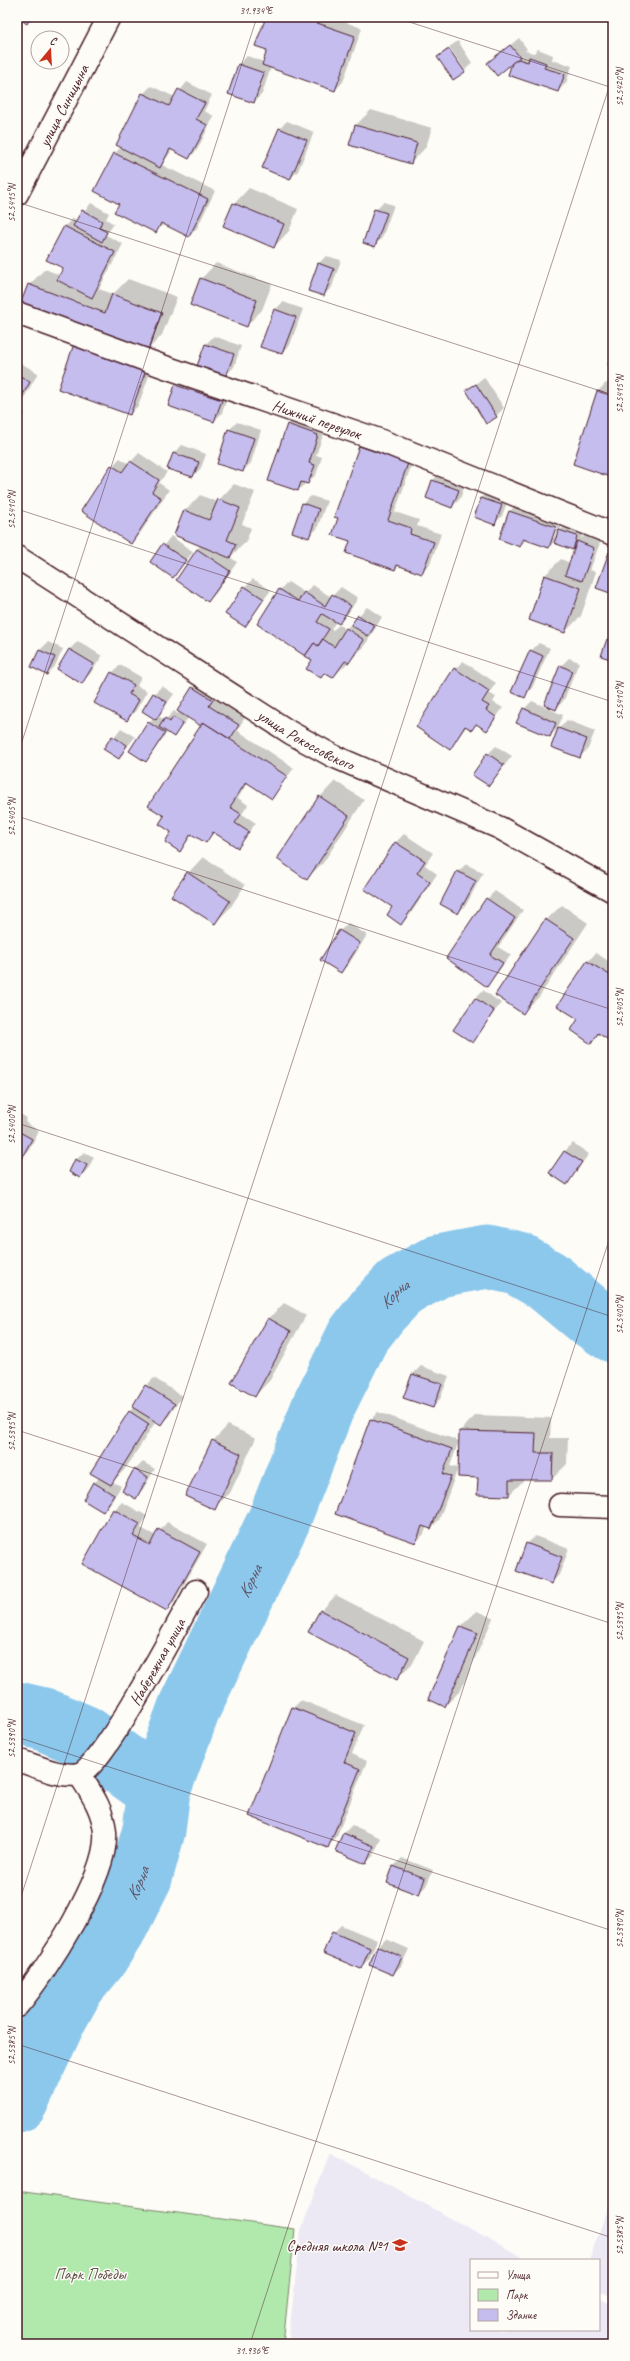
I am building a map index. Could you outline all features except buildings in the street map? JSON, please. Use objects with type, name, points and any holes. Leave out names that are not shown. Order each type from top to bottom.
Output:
[{"type":"street","name":"улица Синицына","points":[[17,194],[109,17]]},
{"type":"street","name":"Нижний переулок","points":[[17,313],[165,367],[379,440],[613,534]]},
{"type":"street","name":"улица Рокоссовского","points":[[17,557],[291,733],[340,759],[500,828],[613,891]]},
{"type":"street","points":[[560,1505],[613,1507]]},
{"type":"street","name":"Набережная улица","points":[[86,1769],[115,1732],[196,1591]]},
{"type":"street","points":[[17,1760],[68,1775],[86,1769],[102,1813],[106,1833],[104,1851],[96,1876],[77,1914],[46,1966],[17,2006]]},
{"type":"shaded area","name":"Средняя школа №1","points":[[330,2153],[526,2259],[470,2259],[470,2331],[600,2331],[600,2298],[613,2305],[613,2344],[288,2344],[301,2230]]},
{"type":"shaded area","points":[[613,2194],[613,2297],[600,2290],[600,2259],[589,2259]]},
{"type":"green space","name":"Парк Победы","points":[[17,2191],[295,2229],[283,2344],[17,2344]]},
{"type":"waterway","name":"Корна","points":[[17,2101],[56,2017],[73,1986],[96,1958],[118,1923],[141,1877],[154,1830],[159,1790],[190,1706],[279,1520],[323,1407],[358,1336],[379,1309],[400,1287],[438,1266],[487,1257],[518,1264],[546,1280],[587,1314],[613,1331]]},
{"type":"waterway","points":[[17,1713],[43,1719],[83,1736],[159,1790]]},
{"type":"place","name":"Средняя школа №1","points":[[400,2245]]}]
